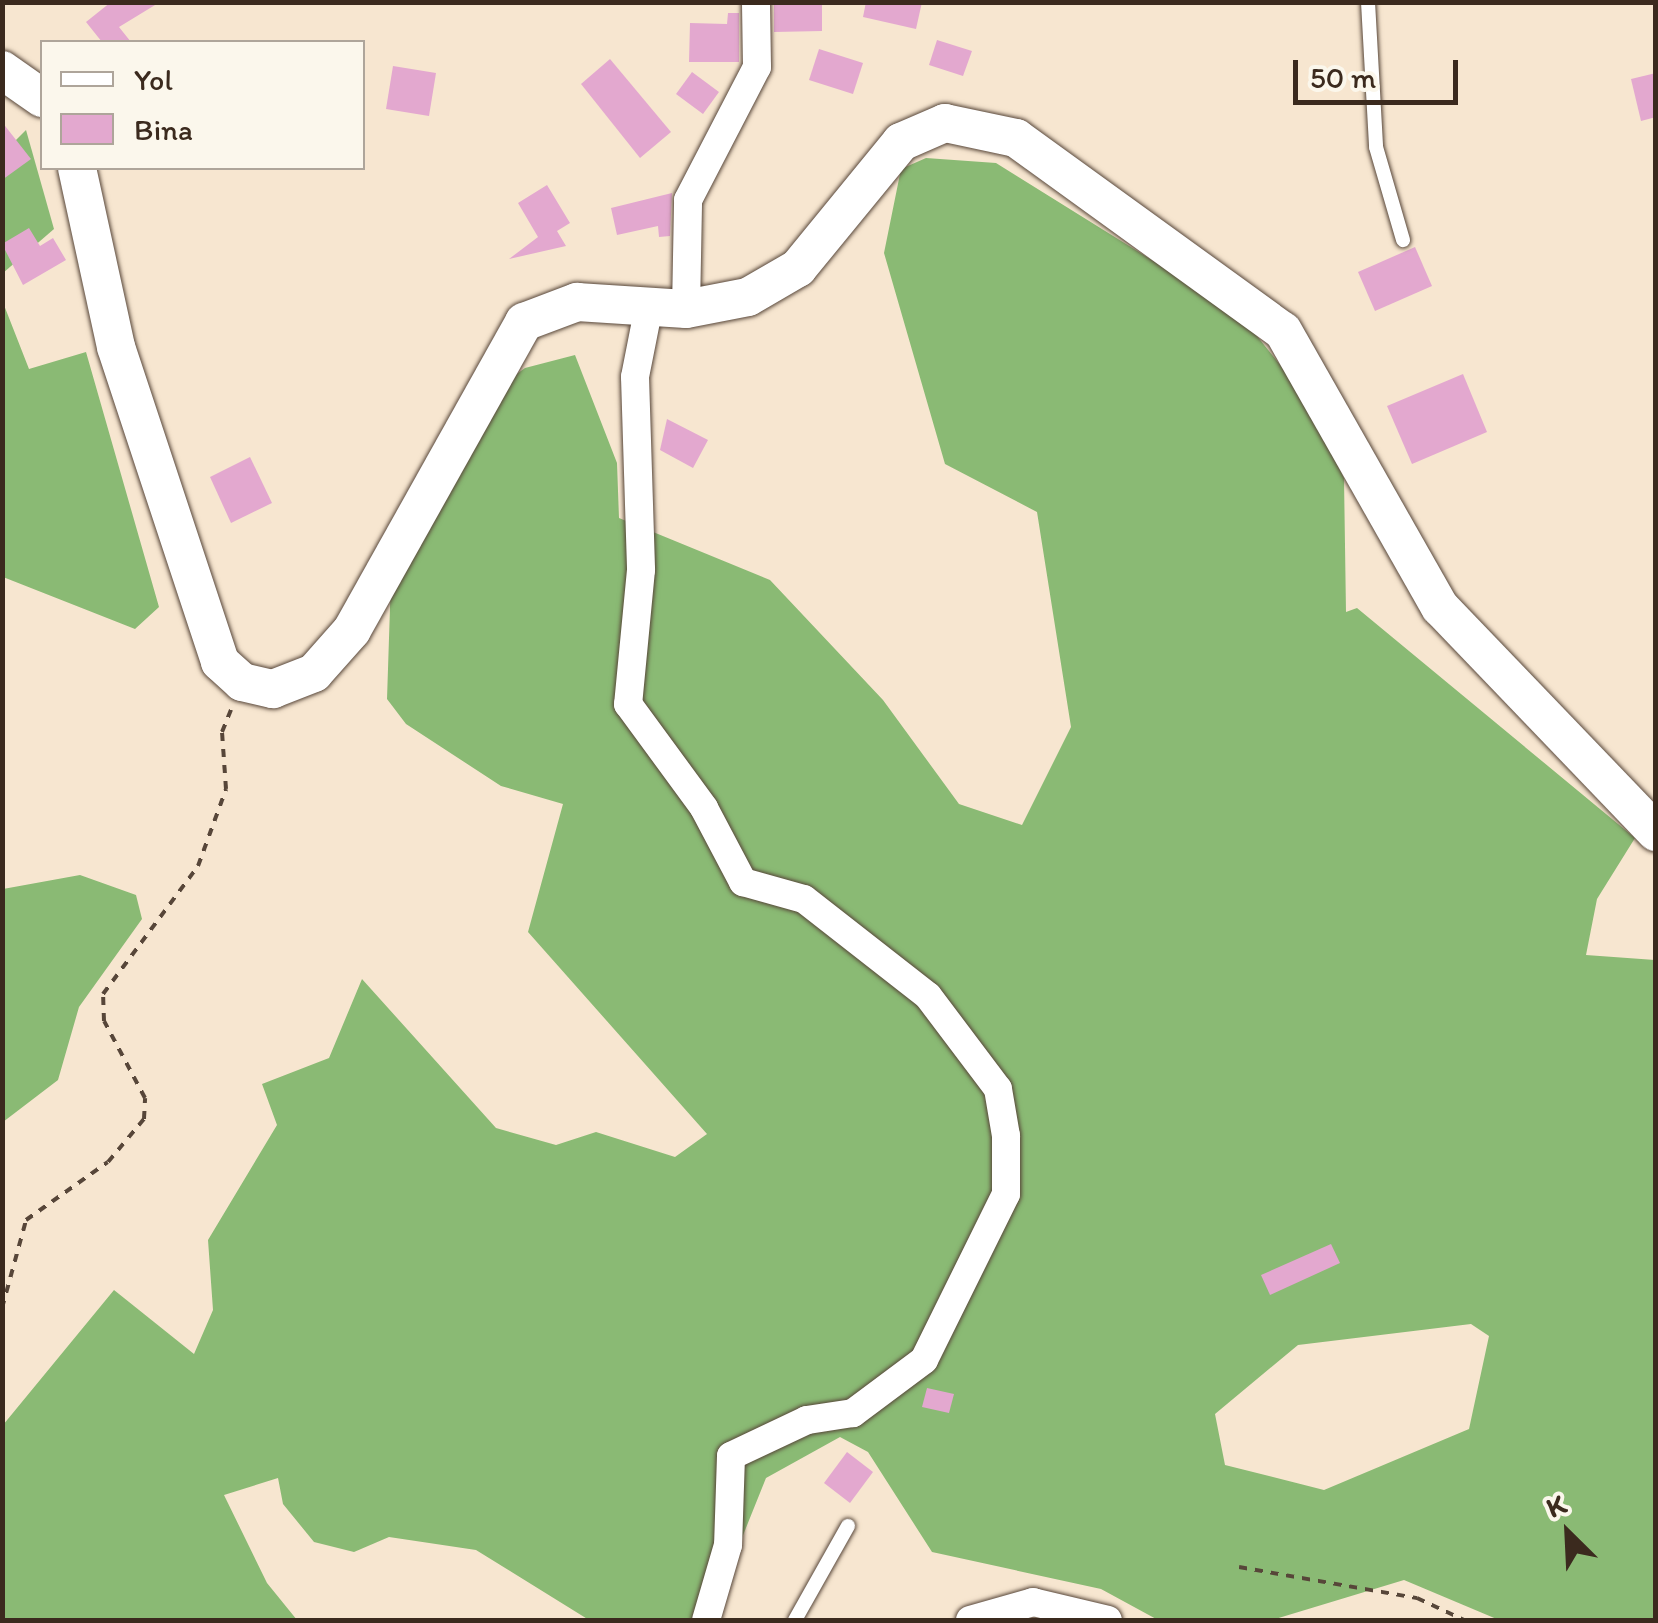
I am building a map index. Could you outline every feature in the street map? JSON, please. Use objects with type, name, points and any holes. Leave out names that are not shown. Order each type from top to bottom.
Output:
[{"type":"street","points":[[706,1620],[728,1545],[731,1456],[794,1424],[853,1413],[924,1360],[1006,1194],[1006,1136],[998,1089],[928,996],[804,899],[743,882],[704,808],[628,704],[641,570],[635,377],[668,308],[688,200],[757,67],[756,2]]},
{"type":"street","points":[[2,70],[40,97]]},
{"type":"street","points":[[76,170],[116,347],[220,662],[242,682],[273,689],[314,673],[352,630],[524,322],[576,302],[668,308],[748,297],[798,268],[901,142],[944,123],[1016,138],[1283,331],[1440,608],[1656,832]]},
{"type":"street","points":[[970,1620],[1033,1602],[1108,1620]]},
{"type":"lane","points":[[1368,2],[1376,147],[1403,240]]},
{"type":"lane","points":[[795,1620],[848,1526]]},
{"type":"path","points":[[2,1308],[26,1220],[108,1162],[144,1119],[145,1098],[104,1022],[103,994],[170,910],[218,823],[222,732],[242,682]]},
{"type":"path","points":[[1239,1566],[1417,1598],[1464,1620]]},
{"type":"green space","points":[[26,130],[54,229],[3,273],[3,153]]},
{"type":"green space","points":[[926,158],[996,163],[1240,315],[1297,386],[1344,478],[1346,612],[1357,608],[1635,838],[1597,899],[1586,955],[1655,960],[1655,1620],[1499,1620],[1404,1580],[1272,1620],[1158,1620],[1101,1589],[932,1552],[868,1452],[840,1437],[766,1478],[709,1620],[589,1620],[476,1550],[389,1537],[354,1552],[314,1542],[283,1504],[278,1478],[224,1495],[267,1583],[297,1620],[3,1620],[3,1425],[114,1290],[194,1354],[213,1310],[208,1240],[277,1125],[262,1084],[329,1058],[362,979],[496,1128],[556,1145],[596,1132],[675,1157],[707,1134],[528,932],[563,804],[501,786],[406,724],[387,699],[391,577],[495,390],[525,368],[575,355],[617,463],[619,518],[770,580],[883,700],[959,804],[1022,825],[1071,727],[1037,512],[945,464],[884,253],[901,169]],"holes":[[[1471,1324],[1489,1336],[1469,1429],[1324,1490],[1225,1465],[1215,1414],[1298,1345]]]},
{"type":"green space","points":[[2,300],[29,369],[86,352],[159,607],[135,629],[3,577]]},
{"type":"green space","points":[[80,875],[136,895],[142,919],[79,1007],[58,1080],[3,1122],[3,889]]},
{"type":"building","points":[[111,2],[160,2],[119,27],[129,40],[100,40],[86,22]]},
{"type":"building","points":[[774,2],[822,2],[822,31],[774,32]]},
{"type":"building","points":[[866,2],[922,2],[916,29],[863,17]]},
{"type":"building","points":[[728,13],[739,13],[739,62],[689,62],[690,23],[727,24]]},
{"type":"building","points":[[937,40],[972,51],[963,76],[929,65]]},
{"type":"building","points":[[819,49],[863,63],[853,94],[809,80]]},
{"type":"building","points":[[610,59],[671,132],[640,158],[581,84]]},
{"type":"building","points":[[393,66],[436,73],[429,116],[386,109]]},
{"type":"building","points":[[692,72],[719,92],[703,114],[676,94]]},
{"type":"building","points":[[1656,73],[1656,117],[1641,121],[1631,79]]},
{"type":"building","points":[[2,122],[31,159],[2,180]]},
{"type":"building","points":[[547,185],[570,223],[557,231],[566,246],[509,259],[538,237],[518,203]]},
{"type":"building","points":[[672,193],[670,236],[659,237],[658,226],[617,235],[611,208]]},
{"type":"building","points":[[29,228],[40,246],[53,238],[66,260],[23,285],[2,244]]},
{"type":"building","points":[[1415,247],[1432,286],[1375,311],[1358,272]]},
{"type":"building","points":[[1463,374],[1487,432],[1412,464],[1387,406]]},
{"type":"building","points":[[667,419],[708,440],[693,468],[660,450]]},
{"type":"building","points":[[250,457],[272,503],[231,523],[210,477]]},
{"type":"building","points":[[1331,1244],[1340,1263],[1270,1295],[1261,1275]]},
{"type":"building","points":[[927,1388],[954,1394],[949,1413],[922,1407]]},
{"type":"building","points":[[847,1452],[873,1472],[850,1503],[824,1483]]}]
